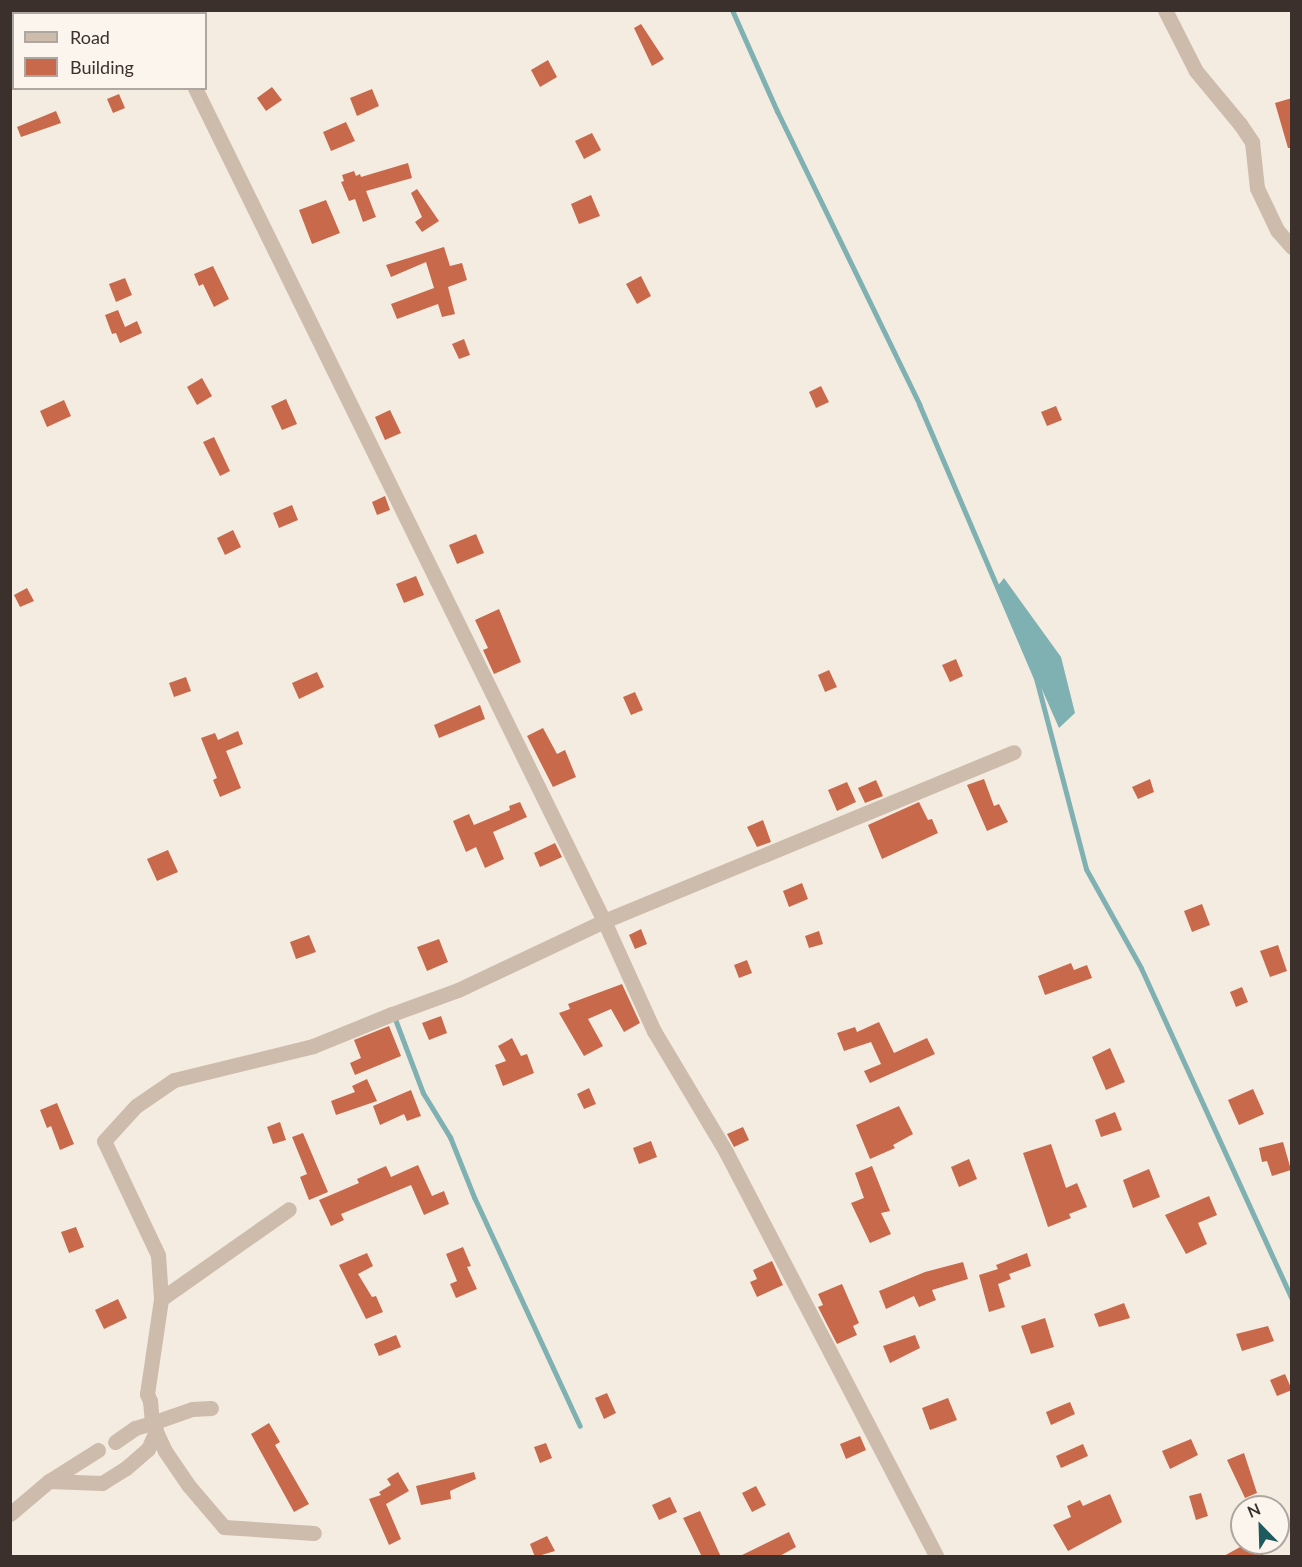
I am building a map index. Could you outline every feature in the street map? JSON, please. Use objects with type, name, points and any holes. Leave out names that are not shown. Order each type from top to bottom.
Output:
[{"type":"street","points":[[1165,10],[1196,71],[1252,142],[1257,188],[1277,230],[1292,247]]},
{"type":"street","points":[[196,90],[604,921],[654,1031],[726,1152],[936,1557]]},
{"type":"street","points":[[314,1533],[224,1527],[189,1486],[154,1427],[147,1394],[161,1299],[158,1255],[104,1140],[136,1106],[174,1080],[313,1046],[458,990],[604,921],[1014,752]]},
{"type":"street","points":[[161,1299],[289,1209]]},
{"type":"street","points":[[115,1442],[135,1428],[154,1427],[192,1409],[211,1408]]},
{"type":"street","points":[[49,1480],[102,1484],[148,1449],[154,1427]]},
{"type":"street","points":[[10,1514],[49,1480],[98,1450]]},
{"type":"water","points":[[1004,578],[1061,657],[1075,713],[1059,728],[997,587]]},
{"type":"building","points":[[641,24],[664,59],[652,66],[634,28]]},
{"type":"building","points":[[548,60],[557,77],[540,87],[531,70]]},
{"type":"building","points":[[272,87],[282,100],[266,111],[257,98]]},
{"type":"building","points":[[372,89],[379,106],[357,116],[350,98]]},
{"type":"building","points":[[119,94],[125,108],[113,113],[107,99]]},
{"type":"building","points":[[1292,98],[1292,148],[1288,148],[1275,103]]},
{"type":"building","points":[[56,111],[61,123],[21,137],[17,127]]},
{"type":"building","points":[[346,122],[355,141],[331,151],[323,132]]},
{"type":"building","points":[[592,133],[601,150],[584,159],[575,141]]},
{"type":"building","points":[[408,163],[412,178],[366,191],[376,217],[363,222],[355,199],[349,201],[341,182],[344,181],[342,175],[354,171],[356,176],[360,174],[361,177]]},
{"type":"building","points":[[417,189],[439,221],[422,232],[415,222],[422,217],[411,193]]},
{"type":"building","points":[[591,195],[600,216],[579,224],[571,204]]},
{"type":"building","points":[[326,200],[340,233],[312,244],[299,210]]},
{"type":"building","points":[[444,247],[450,266],[462,263],[467,280],[448,287],[455,314],[442,317],[438,304],[397,319],[391,304],[434,288],[426,262],[391,277],[386,265]]},
{"type":"building","points":[[213,266],[229,299],[214,307],[203,284],[199,286],[194,274]]},
{"type":"building","points":[[641,276],[651,296],[637,304],[626,284]]},
{"type":"building","points":[[125,278],[132,295],[116,302],[109,284]]},
{"type":"building","points":[[118,310],[125,327],[137,321],[142,333],[120,343],[116,333],[112,334],[105,315]]},
{"type":"building","points":[[464,339],[470,355],[459,359],[452,344]]},
{"type":"building","points":[[202,378],[212,396],[197,405],[187,387]]},
{"type":"building","points":[[821,386],[829,402],[816,408],[809,392]]},
{"type":"building","points":[[286,399],[297,424],[282,430],[271,406]]},
{"type":"building","points":[[64,400],[71,416],[47,427],[40,411]]},
{"type":"building","points":[[1056,406],[1062,420],[1047,426],[1041,412]]},
{"type":"building","points":[[390,410],[401,433],[385,440],[375,417]]},
{"type":"building","points":[[214,437],[230,471],[220,476],[203,442]]},
{"type":"building","points":[[385,496],[390,510],[377,515],[372,502]]},
{"type":"building","points":[[292,505],[298,520],[279,528],[273,513]]},
{"type":"building","points":[[233,530],[241,547],[225,555],[217,538]]},
{"type":"building","points":[[476,534],[484,553],[457,564],[449,545]]},
{"type":"building","points":[[416,576],[424,595],[404,603],[396,584]]},
{"type":"building","points":[[27,588],[34,601],[20,607],[14,595]]},
{"type":"building","points":[[499,609],[521,662],[494,674],[483,650],[488,648],[475,620]]},
{"type":"building","points":[[956,659],[963,676],[950,682],[942,665]]},
{"type":"building","points":[[829,670],[837,687],[825,692],[818,675]]},
{"type":"building","points":[[317,672],[324,687],[299,699],[292,683]]},
{"type":"building","points":[[186,677],[191,691],[174,697],[169,683]]},
{"type":"building","points":[[635,692],[643,710],[631,715],[623,697]]},
{"type":"building","points":[[480,705],[485,719],[439,738],[434,725]]},
{"type":"building","points":[[543,728],[557,754],[565,750],[576,777],[553,787],[527,736]]},
{"type":"building","points":[[238,731],[243,744],[226,751],[241,788],[220,797],[213,780],[217,778],[201,738],[215,733],[218,740]]},
{"type":"building","points":[[984,779],[994,806],[999,804],[1008,822],[987,831],[967,785]]},
{"type":"building","points":[[1150,779],[1154,792],[1138,799],[1132,787]]},
{"type":"building","points":[[876,780],[883,796],[865,803],[858,788]]},
{"type":"building","points":[[847,782],[856,802],[837,811],[828,790]]},
{"type":"building","points":[[520,802],[527,817],[493,832],[504,859],[485,868],[476,847],[466,852],[453,821],[469,814],[474,825],[510,810],[509,806]]},
{"type":"building","points":[[919,802],[928,820],[932,819],[938,833],[882,859],[868,825]]},
{"type":"building","points":[[763,820],[771,842],[757,847],[747,827]]},
{"type":"building","points":[[555,843],[562,857],[540,867],[534,853]]},
{"type":"building","points":[[168,850],[178,872],[157,881],[147,859]]},
{"type":"building","points":[[802,883],[808,899],[789,907],[783,891]]},
{"type":"building","points":[[1202,904],[1210,925],[1192,932],[1184,911]]},
{"type":"building","points":[[641,929],[647,944],[635,949],[629,935]]},
{"type":"building","points":[[819,931],[823,944],[809,948],[805,936]]},
{"type":"building","points":[[309,935],[316,952],[296,959],[290,942]]},
{"type":"building","points":[[439,939],[448,962],[427,971],[417,947]]},
{"type":"building","points":[[1278,945],[1287,971],[1270,977],[1260,951]]},
{"type":"building","points":[[747,960],[752,973],[739,978],[734,965]]},
{"type":"building","points":[[1071,963],[1074,970],[1087,965],[1092,978],[1045,995],[1038,976]]},
{"type":"building","points":[[622,984],[640,1023],[624,1032],[611,1009],[588,1019],[603,1046],[584,1056],[559,1013],[570,1009],[568,1004]]},
{"type":"building","points":[[1242,987],[1248,1002],[1236,1007],[1230,992]]},
{"type":"building","points":[[441,1016],[447,1033],[429,1040],[422,1023]]},
{"type":"building","points":[[879,1022],[894,1053],[927,1038],[935,1054],[870,1083],[864,1071],[881,1064],[871,1042],[844,1051],[837,1033],[855,1027],[857,1032]]},
{"type":"building","points":[[389,1026],[401,1056],[355,1075],[350,1063],[361,1058],[354,1040]]},
{"type":"building","points":[[512,1038],[521,1056],[527,1054],[534,1073],[503,1086],[495,1065],[506,1061],[498,1046]]},
{"type":"building","points":[[1110,1048],[1125,1082],[1106,1090],[1092,1057]]},
{"type":"building","points":[[367,1079],[377,1101],[336,1115],[331,1101],[355,1092],[352,1086]]},
{"type":"building","points":[[589,1088],[596,1104],[584,1109],[577,1094]]},
{"type":"building","points":[[1253,1089],[1264,1114],[1239,1125],[1228,1100]]},
{"type":"building","points":[[411,1090],[421,1116],[407,1121],[404,1114],[380,1125],[373,1106]]},
{"type":"building","points":[[57,1103],[74,1144],[60,1150],[51,1126],[47,1128],[40,1110]]},
{"type":"building","points":[[899,1106],[913,1134],[893,1145],[895,1148],[870,1159],[856,1125]]},
{"type":"building","points":[[1115,1112],[1122,1130],[1101,1137],[1095,1120]]},
{"type":"building","points":[[280,1122],[286,1140],[273,1144],[267,1127]]},
{"type":"building","points":[[743,1127],[749,1140],[734,1147],[727,1134]]},
{"type":"building","points":[[303,1133],[328,1192],[309,1200],[300,1177],[307,1174],[292,1137]]},
{"type":"building","points":[[651,1141],[657,1157],[639,1164],[633,1148]]},
{"type":"building","points":[[1283,1142],[1291,1170],[1272,1176],[1267,1161],[1262,1162],[1259,1148]]},
{"type":"building","points":[[1051,1144],[1066,1188],[1077,1183],[1087,1207],[1069,1214],[1071,1218],[1048,1227],[1023,1153]]},
{"type":"building","points":[[969,1159],[977,1179],[959,1187],[951,1167]]},
{"type":"building","points":[[418,1165],[432,1196],[444,1191],[449,1204],[424,1215],[411,1185],[341,1214],[344,1220],[331,1226],[319,1200],[359,1183],[357,1179],[386,1166],[391,1177]]},
{"type":"building","points":[[872,1166],[890,1211],[881,1213],[891,1234],[870,1243],[851,1203],[864,1198],[855,1173]]},
{"type":"building","points":[[1149,1169],[1160,1197],[1133,1208],[1123,1180]]},
{"type":"building","points":[[1209,1196],[1217,1215],[1198,1223],[1207,1244],[1186,1254],[1165,1215]]},
{"type":"building","points":[[76,1227],[84,1247],[69,1253],[61,1232]]},
{"type":"building","points":[[463,1247],[471,1266],[467,1267],[477,1289],[456,1298],[450,1284],[457,1281],[446,1254]]},
{"type":"building","points":[[367,1253],[373,1266],[358,1274],[372,1297],[376,1296],[383,1312],[366,1319],[339,1265]]},
{"type":"building","points":[[1027,1253],[1031,1266],[1009,1274],[1011,1279],[998,1284],[1005,1307],[989,1312],[979,1275],[998,1269],[996,1265]]},
{"type":"building","points":[[772,1261],[783,1285],[757,1297],[750,1282],[757,1279],[753,1270]]},
{"type":"building","points":[[963,1262],[968,1279],[932,1290],[936,1300],[919,1307],[914,1296],[886,1309],[879,1291],[925,1272]]},
{"type":"building","points":[[842,1284],[859,1323],[853,1326],[857,1335],[837,1344],[818,1307],[823,1305],[818,1294]]},
{"type":"building","points":[[118,1299],[127,1318],[104,1329],[95,1310]]},
{"type":"building","points":[[1124,1303],[1130,1318],[1099,1327],[1094,1314]]},
{"type":"building","points":[[1045,1318],[1054,1347],[1031,1354],[1021,1326]]},
{"type":"building","points":[[1268,1326],[1274,1341],[1242,1351],[1236,1334]]},
{"type":"building","points":[[396,1335],[401,1347],[379,1356],[374,1344]]},
{"type":"building","points":[[915,1335],[920,1348],[890,1363],[883,1346]]},
{"type":"building","points":[[1285,1374],[1292,1390],[1277,1396],[1270,1380]]},
{"type":"building","points":[[607,1393],[616,1413],[604,1419],[595,1398]]},
{"type":"building","points":[[948,1398],[957,1420],[930,1430],[922,1408]]},
{"type":"building","points":[[1070,1402],[1075,1414],[1051,1425],[1046,1412]]},
{"type":"building","points":[[269,1423],[280,1442],[275,1445],[309,1504],[294,1512],[251,1434]]},
{"type":"building","points":[[860,1436],[866,1450],[846,1459],[840,1444]]},
{"type":"building","points":[[1191,1439],[1198,1455],[1170,1469],[1162,1451]]},
{"type":"building","points":[[546,1443],[552,1458],[540,1463],[534,1447]]},
{"type":"building","points":[[1083,1444],[1088,1456],[1061,1468],[1056,1456]]},
{"type":"building","points":[[1244,1453],[1257,1493],[1244,1495],[1227,1460]]},
{"type":"building","points":[[398,1472],[409,1491],[386,1504],[401,1539],[389,1545],[369,1499],[381,1495],[379,1492],[391,1485],[387,1479]]},
{"type":"building","points":[[474,1472],[476,1479],[450,1491],[451,1499],[421,1505],[416,1486]]},
{"type":"building","points":[[756,1486],[766,1505],[752,1512],[742,1493]]},
{"type":"building","points":[[1201,1493],[1208,1516],[1196,1520],[1189,1496]]},
{"type":"building","points":[[1110,1494],[1122,1522],[1068,1551],[1053,1525],[1071,1517],[1067,1506],[1080,1500],[1083,1506]]},
{"type":"building","points":[[670,1497],[677,1512],[659,1520],[652,1505]]},
{"type":"building","points":[[700,1511],[721,1557],[702,1557],[683,1518]]},
{"type":"building","points":[[789,1532],[796,1547],[778,1557],[738,1557]]},
{"type":"building","points":[[547,1536],[555,1551],[535,1557],[530,1544]]},
{"type":"building","points":[[1230,1553],[1230,1555],[1263,1555],[1264,1557],[1222,1557]]},
{"type":"waterway","points":[[732,10],[777,111],[919,404],[1036,678],[1086,869],[1141,968],[1292,1300]]},
{"type":"waterway","points":[[395,1019],[423,1093],[450,1137],[474,1197],[580,1426]]}]
